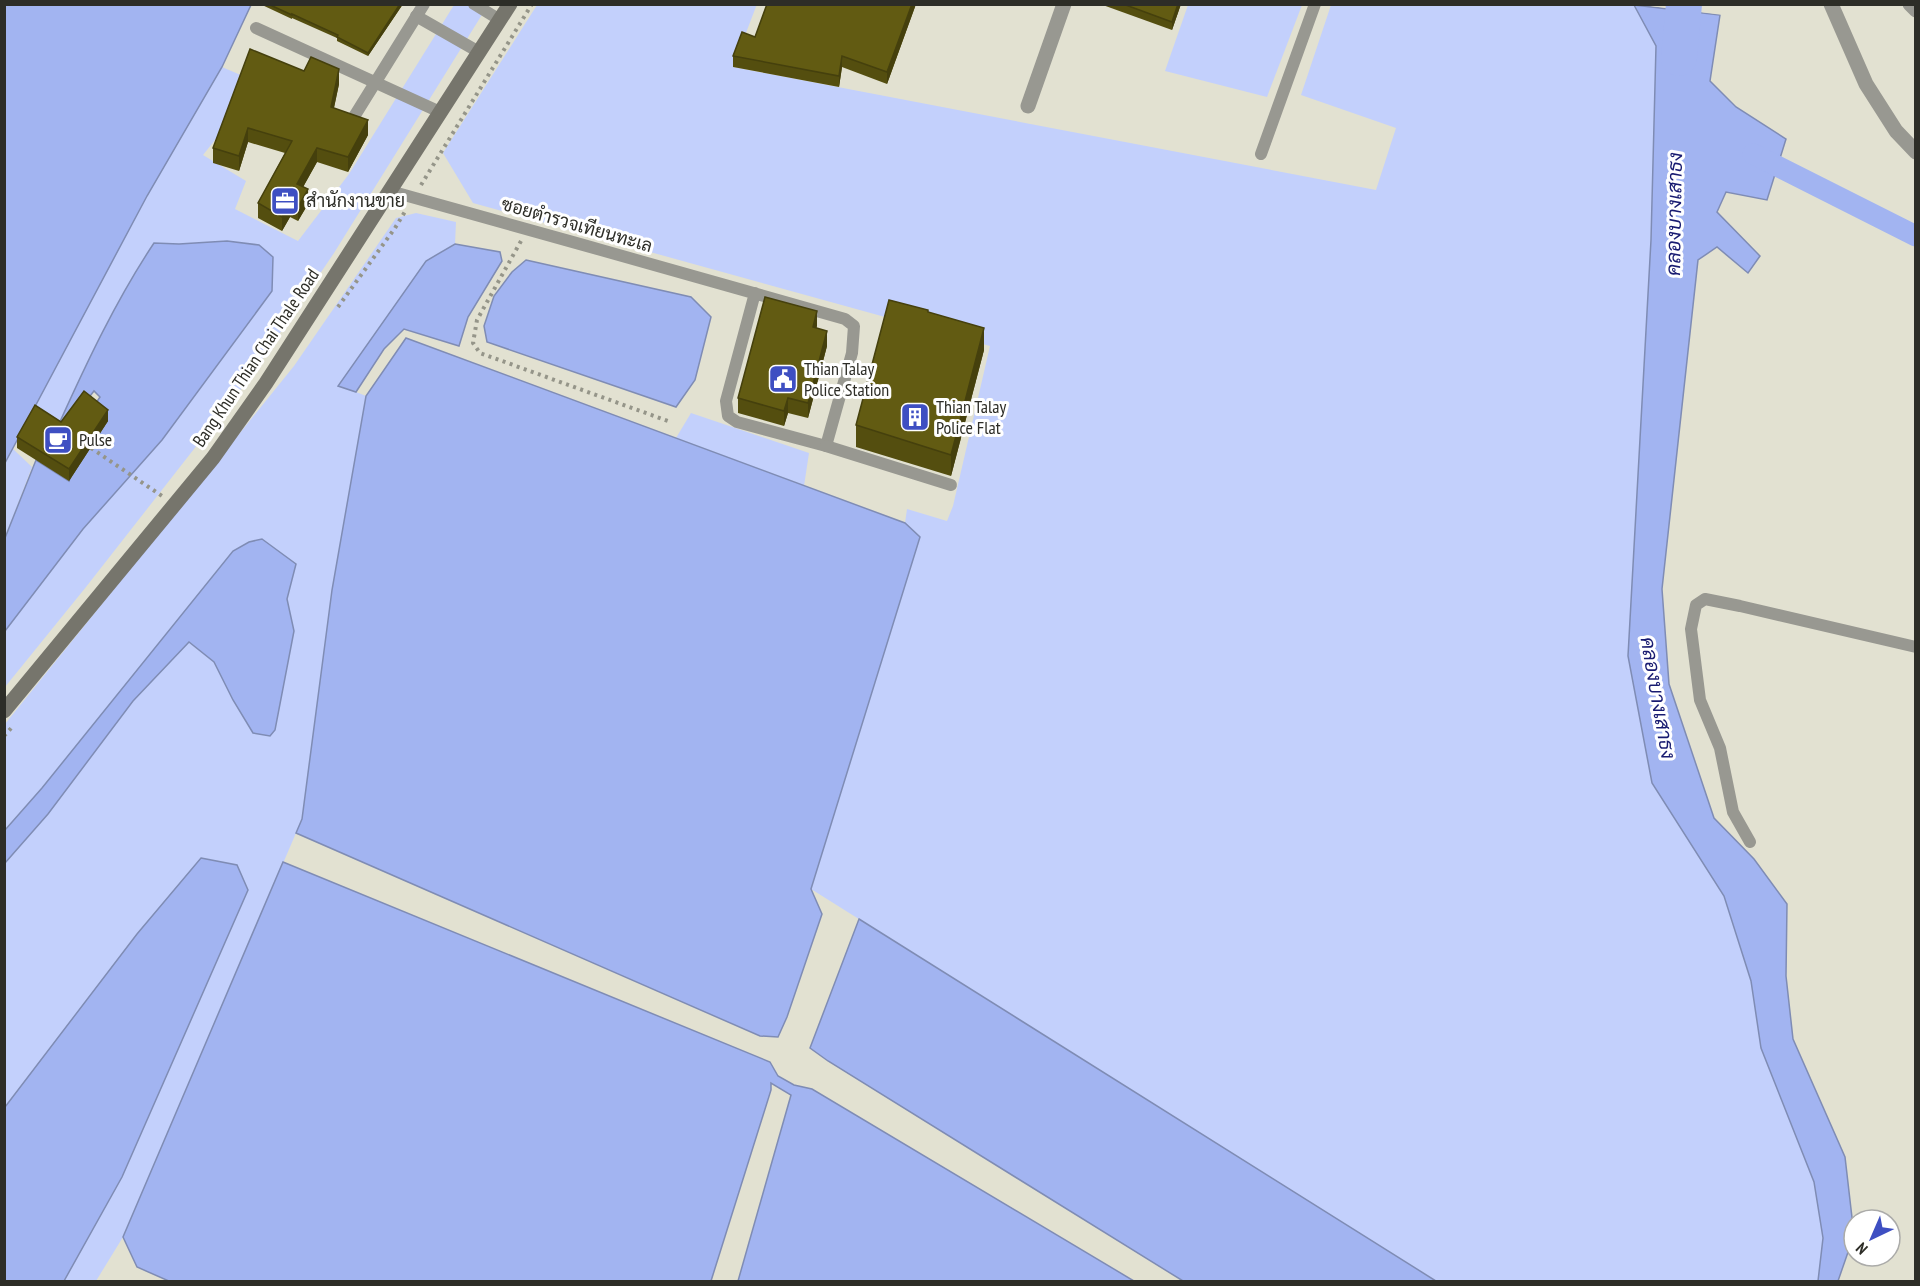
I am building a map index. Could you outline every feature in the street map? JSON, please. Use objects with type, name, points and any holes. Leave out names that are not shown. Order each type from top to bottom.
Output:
[{"type":"main road","name":"Bang Khun Thian Chai Thale Road","points":[[4,711],[213,458],[266,383],[510,4]]},
{"type":"street","points":[[1028,106],[1064,4]]},
{"type":"street","points":[[1831,4],[1866,84],[1896,131],[1916,153]]},
{"type":"street","points":[[1911,4],[1916,10]]},
{"type":"lane","points":[[352,120],[424,4]]},
{"type":"lane","points":[[474,4],[500,20]]},
{"type":"lane","points":[[1261,154],[1316,4]]},
{"type":"lane","points":[[416,16],[479,52]]},
{"type":"lane","points":[[256,28],[440,112]]},
{"type":"lane","name":"ซอยตำรวจเทียนทะเล","points":[[390,191],[845,319],[854,326],[852,353],[826,446]]},
{"type":"lane","points":[[755,293],[726,401],[728,416],[737,422],[826,446],[951,485]]},
{"type":"lane","points":[[1750,842],[1733,812],[1719,748],[1700,700],[1691,629],[1696,605],[1705,599],[1916,646]]},
{"type":"path","points":[[528,230],[477,320],[473,343],[480,353],[668,421]]},
{"type":"path","points":[[91,447],[174,505]]},
{"type":"shaded area","points":[[757,4],[733,67],[1376,190],[1396,128],[1301,95],[1331,5],[1634,5],[1656,46],[1651,240],[1652,783],[1724,896],[1751,981],[1761,1048],[1814,1182],[1823,1238],[1818,1281],[1436,1281],[811,889],[919,538],[905,523],[907,509],[947,521],[953,506],[990,346],[473,203],[443,153],[537,5]]},
{"type":"shaded area","points":[[454,5],[488,5],[334,253],[248,380],[5,687],[5,631],[83,529],[162,440],[179,244],[154,243],[114,310],[58,426],[33,410],[147,196],[222,67],[243,76],[219,135],[203,155],[246,181],[235,209],[298,241],[349,174]]},
{"type":"shaded area","points":[[1188,5],[1302,5],[1267,97],[1165,71]]},
{"type":"shaded area","points":[[416,213],[456,222],[455,244],[426,261],[339,385],[366,396],[332,590],[302,819],[123,1237],[96,1281],[64,1281],[122,1177],[137,934],[5,1107],[5,863],[48,814],[133,701],[189,642],[214,662],[253,733],[275,729],[294,631],[287,599],[262,539],[5,830],[5,724],[294,366],[396,218]]},
{"type":"shaded area","points":[[691,413],[809,453],[804,486],[676,438]]},
{"type":"shaded area","points":[[12,448],[32,467],[5,538],[5,463]]},
{"type":"water","points":[[5,5],[251,5],[222,67],[147,196],[5,463]]},
{"type":"water","points":[[1634,5],[1720,15],[1710,81],[1736,107],[1786,139],[1767,200],[1726,192],[1717,212],[1760,256],[1748,273],[1717,247],[1698,260],[1662,589],[1669,684],[1714,818],[1754,859],[1787,904],[1786,976],[1793,1039],[1845,1157],[1851,1208],[1842,1208],[1843,1268],[1838,1281],[1818,1281],[1823,1238],[1814,1182],[1761,1048],[1751,981],[1724,896],[1652,783],[1628,656],[1651,240],[1656,46]]},
{"type":"water","points":[[227,241],[259,245],[273,257],[272,291],[162,440],[83,529],[5,631],[5,538],[36,460],[69,481],[92,409],[100,397],[94,391],[64,429],[58,426],[127,287],[154,243]]},
{"type":"water","points":[[455,244],[500,252],[502,261],[468,317],[459,346],[404,329],[384,349],[356,392],[338,386],[426,261]]},
{"type":"water","points":[[526,260],[691,297],[711,317],[695,380],[676,407],[487,342],[484,326],[494,296],[512,272]]},
{"type":"water","points":[[406,338],[905,523],[920,537],[811,889],[822,914],[778,1037],[760,1036],[296,833],[302,819],[332,590],[366,396]]},
{"type":"water","points":[[262,539],[296,564],[287,599],[294,631],[275,730],[270,736],[253,733],[214,662],[189,642],[133,701],[48,814],[5,863],[5,830],[42,788],[233,551],[249,542]]},
{"type":"water","points":[[201,858],[237,865],[248,890],[122,1177],[64,1281],[5,1281],[5,1107],[137,934]]},
{"type":"water","points":[[283,862],[770,1062],[778,1076],[794,1085],[812,1089],[1134,1281],[738,1281],[791,1095],[771,1083],[771,1090],[711,1281],[171,1282],[137,1267],[123,1237]]},
{"type":"water","points":[[859,919],[1436,1281],[1183,1281],[828,1061],[810,1048]]},
{"type":"pier","points":[[1665,4],[1721,12],[1723,15],[1643,5]]},
{"type":"building","points":[[268,4],[400,4],[368,53],[337,37],[338,35]]},
{"type":"building","points":[[767,4],[912,4],[887,72],[842,56],[839,76],[733,56],[742,32],[755,37]]},
{"type":"building","points":[[1123,4],[1178,4],[1172,22]]},
{"type":"building","points":[[250,49],[304,71],[311,57],[339,69],[331,107],[368,120],[348,157],[317,148],[297,184],[308,189],[298,207],[290,202],[282,217],[258,203],[292,141],[248,128],[239,156],[213,148]]},
{"type":"building","name":"Thian Talay Police Station","points":[[765,297],[817,311],[813,327],[827,331],[808,403],[788,398],[784,411],[738,398]]},
{"type":"building","name":"Thian Talay Police Flat","points":[[889,300],[984,328],[951,455],[856,425]]},
{"type":"building","name":"Pulse","points":[[84,391],[108,410],[69,469],[17,437],[35,405],[61,422]]},
{"type":"waterway","name":"คลองบางเสาธง","points":[[1679,58],[1684,4]]},
{"type":"waterway","points":[[1753,154],[1916,236]]},
{"type":"place","name":"สำนักงานขาย","points":[[285,201]]},
{"type":"place","name":"Thian Talay Police Station","points":[[783,379]]},
{"type":"place","name":"Thian Talay Police Flat","points":[[915,417]]},
{"type":"place","name":"Pulse","points":[[58,440]]}]
